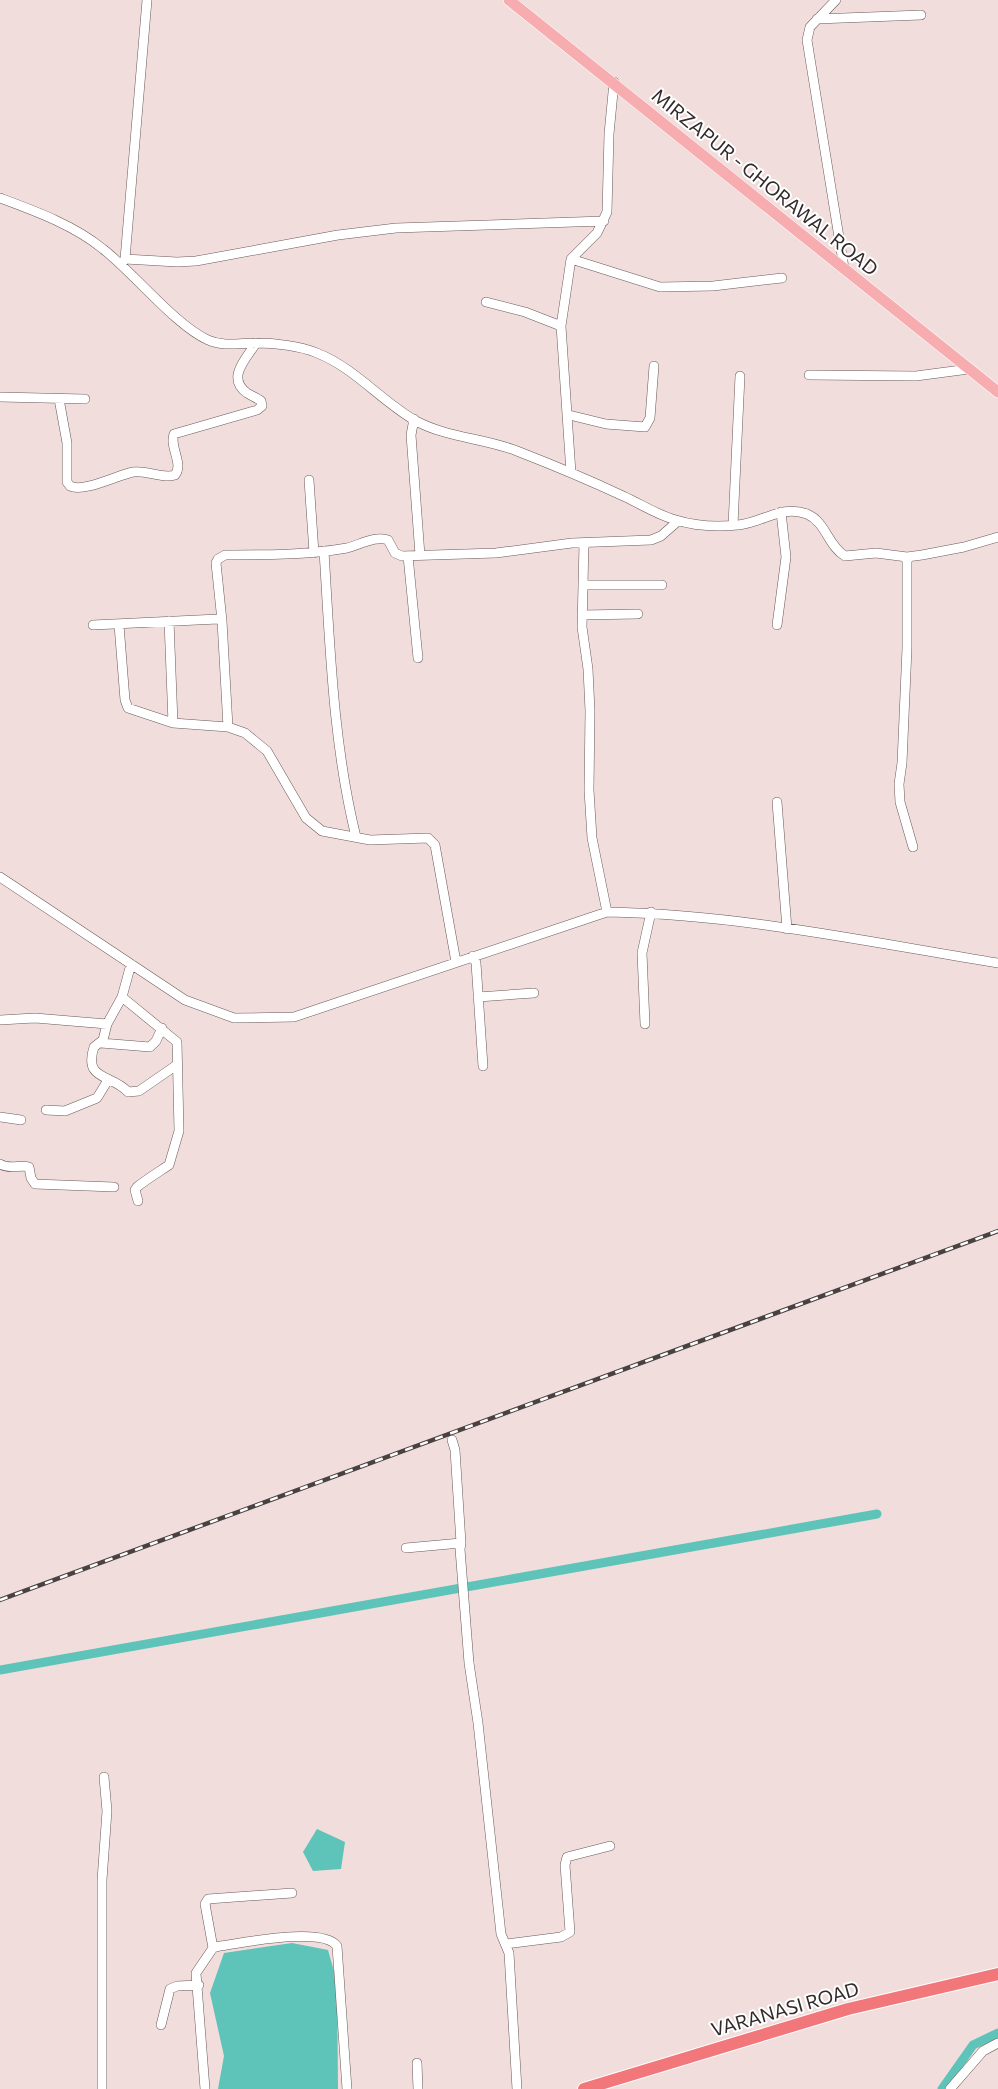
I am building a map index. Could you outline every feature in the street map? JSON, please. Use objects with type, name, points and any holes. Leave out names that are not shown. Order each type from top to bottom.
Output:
[{"type":"highway","name":"VARANASI ROAD","points":[[584,2089],[848,2009],[998,1974]]},
{"type":"main road","name":"MIRZAPUR - GHORAWAL ROAD","points":[[509,0],[614,82],[998,392]]},
{"type":"street","points":[[123,262],[147,0]]},
{"type":"street","points":[[836,0],[810,27],[808,40],[844,268]]},
{"type":"street","points":[[817,19],[921,16]]},
{"type":"street","points":[[571,474],[569,415],[561,326],[571,259],[597,233],[608,212],[609,134],[614,82]]},
{"type":"street","points":[[0,198],[66,226],[96,243],[123,262],[188,326],[202,337],[222,344],[256,343],[307,350],[332,360],[414,419],[445,433],[514,450],[678,521],[720,526],[746,524],[767,515],[796,511],[812,517],[823,529],[837,551],[845,556],[876,554],[907,557],[941,553],[998,537]]},
{"type":"street","points":[[123,262],[196,260],[338,235],[396,228],[604,221]]},
{"type":"street","points":[[571,259],[660,287],[713,286],[782,278]]},
{"type":"street","points":[[486,302],[525,312],[561,326]]},
{"type":"street","points":[[59,399],[67,443],[68,482],[70,486],[76,488],[142,471],[170,477],[175,475],[178,468],[173,441],[174,434],[257,410],[262,406],[261,401],[248,394],[238,382],[237,373],[256,343]]},
{"type":"street","points":[[569,415],[606,424],[645,428],[650,418],[654,366]]},
{"type":"street","points":[[809,375],[916,376],[969,369]]},
{"type":"street","points":[[732,525],[740,376]]},
{"type":"street","points":[[0,397],[85,399]]},
{"type":"street","points":[[414,419],[411,436],[420,555]]},
{"type":"street","points":[[308,480],[314,553]]},
{"type":"street","points":[[776,625],[786,557],[782,512]]},
{"type":"street","points":[[228,727],[222,621],[216,563],[220,556],[314,553],[324,550],[348,548],[386,538],[397,555],[496,553],[584,543],[651,540],[661,536],[678,521]]},
{"type":"street","points":[[584,543],[582,615],[590,711],[589,790],[592,838],[607,912]]},
{"type":"street","points":[[324,550],[335,716],[349,810],[356,837]]},
{"type":"street","points":[[408,556],[418,658]]},
{"type":"street","points":[[907,557],[907,648],[902,763],[898,784],[900,802],[913,846]]},
{"type":"street","points":[[584,585],[662,585]]},
{"type":"street","points":[[582,615],[638,614]]},
{"type":"street","points":[[92,625],[218,619],[222,621]]},
{"type":"street","points":[[169,621],[173,723]]},
{"type":"street","points":[[119,625],[126,705],[151,717],[173,723],[228,727],[245,733],[267,751],[313,825],[322,831],[370,840],[428,838],[432,840],[435,845],[456,962]]},
{"type":"street","points":[[777,802],[787,929]]},
{"type":"street","points":[[0,876],[184,1000],[234,1018],[269,1019],[294,1017],[456,962],[474,959],[607,912],[787,929],[998,963]]},
{"type":"street","points":[[645,1024],[642,953],[650,917]]},
{"type":"street","points":[[474,959],[483,1066]]},
{"type":"street","points":[[101,1043],[108,1024],[122,997],[131,964]]},
{"type":"street","points":[[478,997],[534,993]]},
{"type":"street","points":[[122,997],[177,1042],[179,1131],[169,1166],[153,1174],[148,1182],[137,1187],[138,1201]]},
{"type":"street","points":[[0,1020],[35,1018],[108,1024]]},
{"type":"street","points":[[162,1028],[156,1041],[150,1047],[101,1043],[94,1047],[91,1065],[97,1074],[128,1092],[135,1093],[178,1064]]},
{"type":"street","points":[[46,1110],[65,1111],[97,1098],[108,1080]]},
{"type":"street","points":[[0,1117],[21,1120]]},
{"type":"street","points":[[0,1164],[5,1167],[25,1165],[30,1167],[31,1178],[35,1184],[114,1187]]},
{"type":"street","points":[[452,1440],[455,1450],[463,1594],[501,1934],[509,1953],[517,2089]]},
{"type":"street","points":[[406,1548],[461,1543]]},
{"type":"street","points":[[102,2089],[102,1880],[108,1811],[104,1778]]},
{"type":"street","points":[[506,1944],[561,1936],[570,1932],[565,1865],[567,1857],[610,1846]]},
{"type":"street","points":[[205,2089],[196,1973],[213,1948],[205,1904],[208,1899],[292,1893]]},
{"type":"street","points":[[213,1948],[304,1936],[334,1941],[337,1946],[340,1970],[347,2089]]},
{"type":"street","points":[[161,2025],[170,1989],[177,1986],[198,1985]]},
{"type":"street","points":[[955,2087],[982,2051],[998,2042]]},
{"type":"street","points":[[417,2063],[418,2089]]},
{"type":"water","points":[[317,1829],[345,1842],[341,1869],[313,1871],[303,1852]]},
{"type":"water","points":[[292,1943],[328,1950],[337,1982],[338,2089],[218,2089],[224,2056],[210,1993],[224,1953]]},
{"type":"waterway","points":[[0,1670],[877,1514]]},
{"type":"waterway","points":[[942,2089],[973,2045],[998,2033]]},
{"type":"railway","points":[[0,1600],[998,1231]]}]
